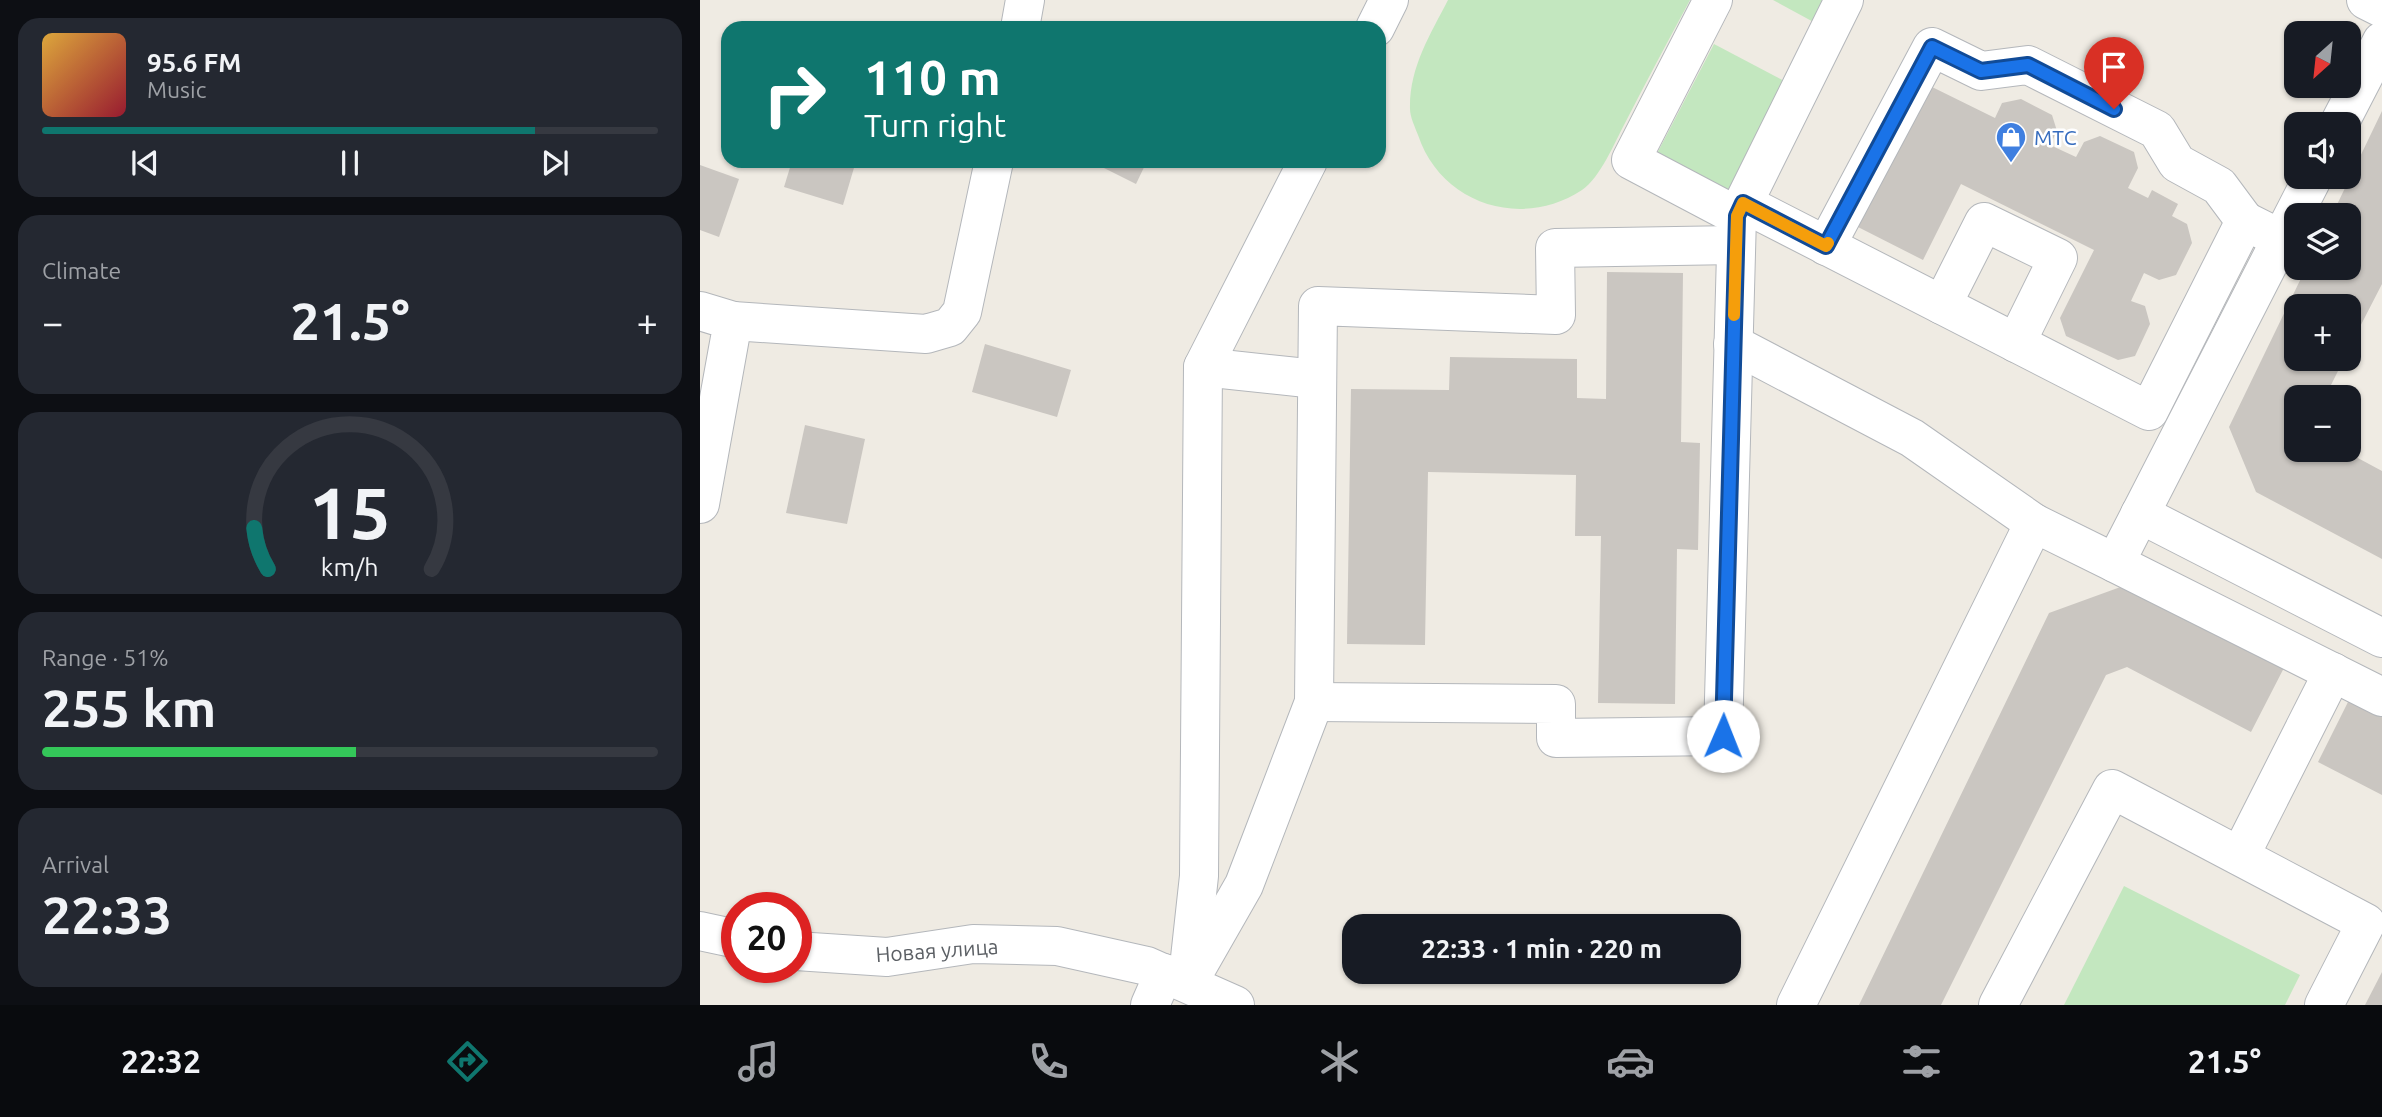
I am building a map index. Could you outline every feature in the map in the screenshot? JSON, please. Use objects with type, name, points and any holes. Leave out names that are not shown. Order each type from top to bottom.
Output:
[{"type":"street","points":[[1021,21],[1025,0]]},
{"type":"street","points":[[1378,21],[1389,0]]},
{"type":"street","points":[[1713,0],[1631,160],[1738,221],[1826,246],[2149,411],[2245,221]]},
{"type":"street","points":[[1314,702],[1556,704],[1556,738],[1723,736],[1738,221],[1844,0]]},
{"type":"street","points":[[2366,0],[2382,8]]},
{"type":"street","points":[[2345,112],[2382,41]]},
{"type":"street","points":[[1826,246],[1932,47],[1981,71],[2028,65],[2157,130],[2177,163],[2219,186],[2245,221],[2281,239]]},
{"type":"street","points":[[700,504],[716,316],[926,334],[950,327],[961,312],[992,168]]},
{"type":"street","points":[[1167,987],[1199,876],[1203,368],[1304,168]]},
{"type":"street","points":[[2115,563],[2307,189]]},
{"type":"street","points":[[1167,987],[1244,885],[1314,702],[1318,306],[1556,315],[1555,248],[1738,221]]},
{"type":"street","points":[[1942,306],[1984,222],[2057,258],[2016,343]]},
{"type":"street","points":[[1733,344],[1912,438],[2034,523],[2382,697]]},
{"type":"street","points":[[1203,368],[1316,379]]},
{"type":"street","points":[[2140,514],[2382,638]]},
{"type":"street","points":[[1796,1005],[2034,523]]},
{"type":"street","points":[[2240,856],[2333,672]]},
{"type":"street","points":[[1998,1005],[2112,789],[2367,923],[2323,1005]]},
{"type":"street","points":[[700,932],[721,936]]},
{"type":"street","name":"Новая улица","points":[[812,952],[887,957],[973,944],[1057,946],[1147,966],[1167,987],[1235,1005]]},
{"type":"green space","points":[[1448,0],[1690,0],[1606,159],[1589,184],[1558,202],[1534,208],[1509,208],[1486,203],[1464,193],[1445,178],[1429,159],[1412,119],[1411,94],[1417,66]]},
{"type":"green space","points":[[1773,0],[1832,0],[1819,25]]},
{"type":"green space","points":[[1714,44],[1792,85],[1728,205],[1651,165]]},
{"type":"green space","points":[[2124,886],[2300,975],[2285,1005],[2064,1005]]},
{"type":"building","points":[[1926,84],[1995,118],[2002,103],[2021,99],[2052,115],[2057,131],[2050,145],[2076,157],[2084,142],[2100,136],[2134,152],[2138,168],[2128,188],[2148,198],[2152,190],[2178,204],[2172,216],[2187,224],[2192,243],[2176,275],[2159,280],[2144,273],[2131,301],[2145,306],[2150,324],[2135,356],[2118,360],[2066,336],[2060,318],[2094,250],[1961,184],[1923,260],[1856,226]]},
{"type":"building","points":[[2382,111],[2382,284],[2361,325],[2361,294],[2293,294],[2300,280],[2361,280],[2361,203],[2338,203],[2344,189],[2361,189],[2361,155]]},
{"type":"building","points":[[700,165],[739,179],[719,237],[700,230]]},
{"type":"building","points":[[790,168],[854,168],[843,205],[784,187]]},
{"type":"building","points":[[1104,168],[1144,168],[1136,184]]},
{"type":"building","points":[[1607,272],[1683,273],[1681,442],[1700,443],[1698,550],[1677,549],[1675,704],[1598,703],[1601,536],[1575,536],[1576,475],[1428,472],[1425,645],[1347,644],[1351,389],[1449,390],[1450,357],[1577,359],[1577,398],[1606,399]]},
{"type":"building","points":[[2284,313],[2284,371],[2338,371],[2331,385],[2284,385],[2284,462],[2361,462],[2361,460],[2382,471],[2382,559],[2256,492],[2229,427]]},
{"type":"building","points":[[985,344],[1071,370],[1057,417],[972,392]]},
{"type":"building","points":[[805,425],[865,439],[847,524],[786,513]]},
{"type":"building","points":[[2137,581],[2288,660],[2251,732],[2127,667],[2106,675],[1941,1005],[1859,1005],[2049,613]]},
{"type":"building","points":[[2352,694],[2382,710],[2382,795],[2318,762]]},
{"type":"building","points":[[2382,972],[2382,1005],[2365,1005]]},
{"type":"slow traffic","points":[[1734,315],[1737,216],[1743,203],[1826,246],[1828,243]]},
{"type":"place","name":"МТС","points":[[2011,164]]},
{"type":"route","points":[[1723,736],[1737,216],[1743,203],[1826,246],[1932,47],[1981,71],[2028,65],[2114,109]]}]
